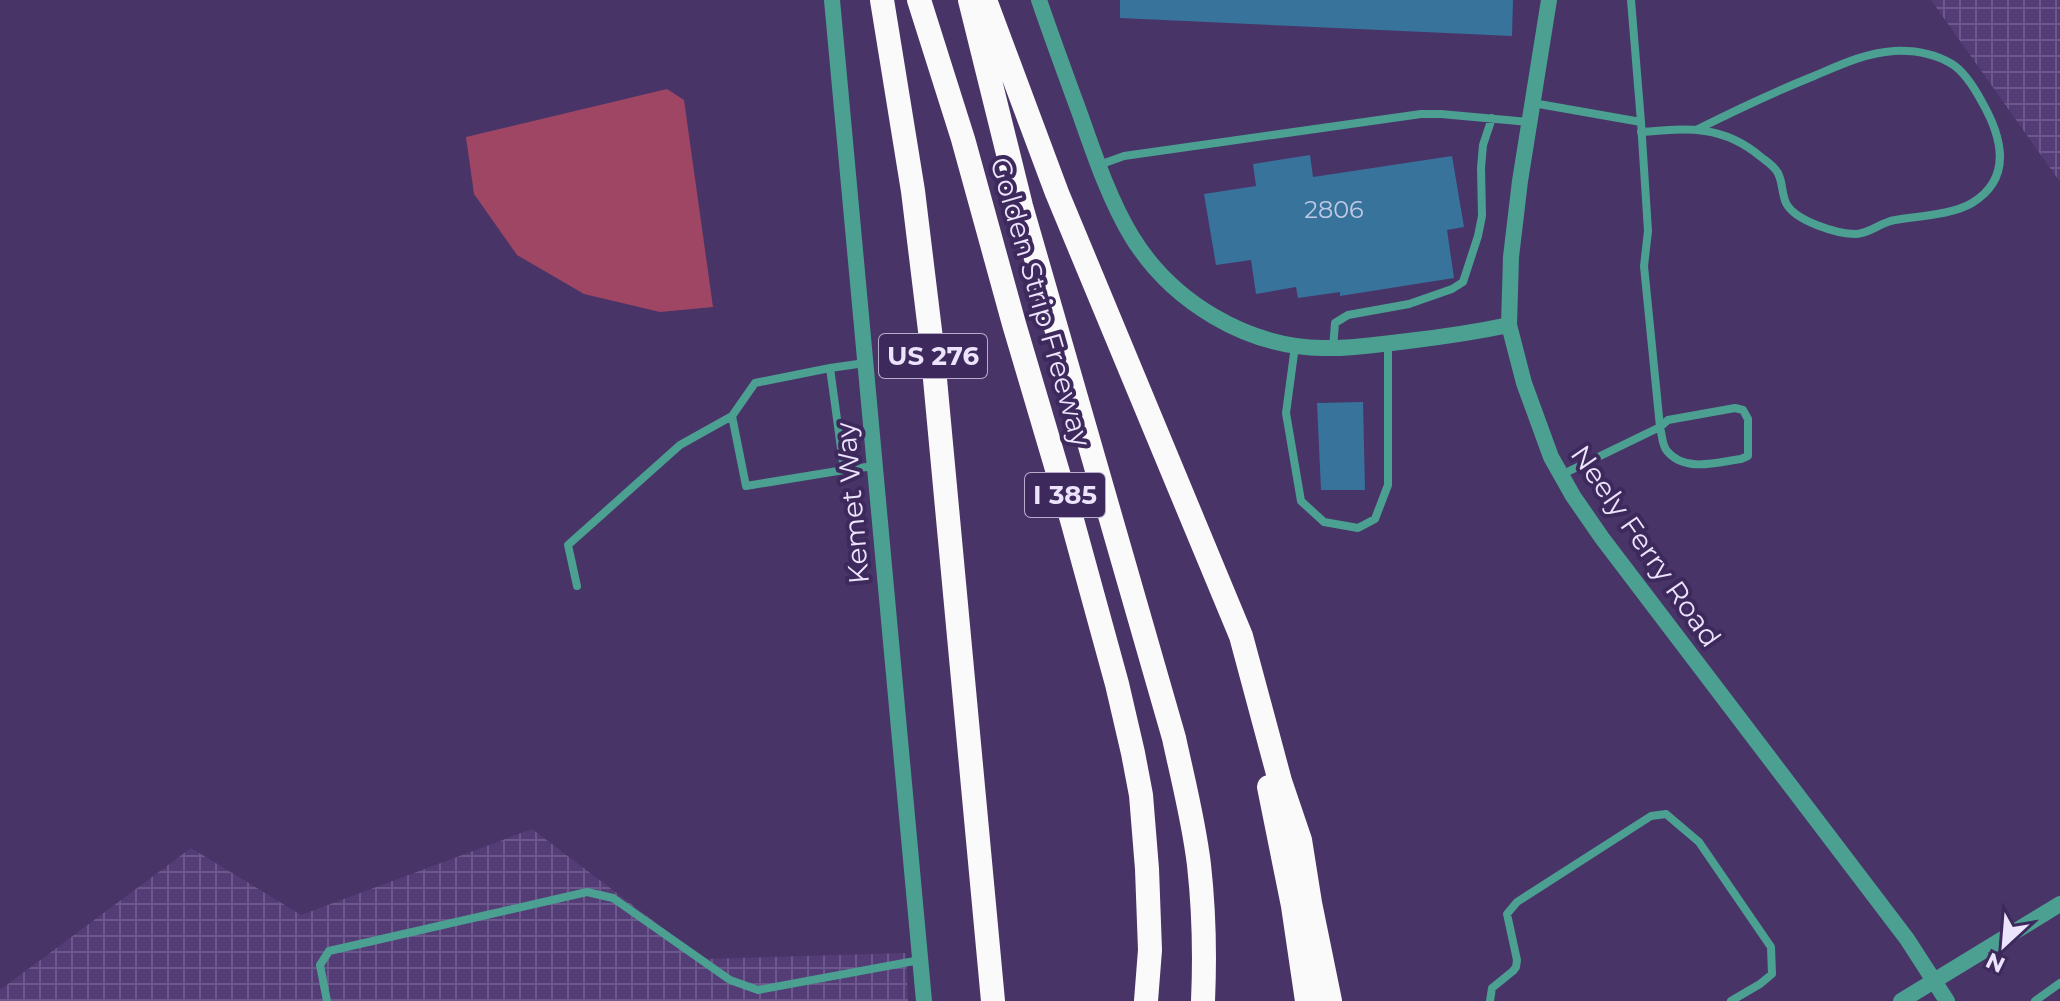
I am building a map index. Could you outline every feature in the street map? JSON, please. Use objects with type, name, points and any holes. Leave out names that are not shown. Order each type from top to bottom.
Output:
[{"type":"highway","name":"US 276","points":[[882,0],[913,191],[932,347],[993,1001]]},
{"type":"highway","name":"Golden Strip Freeway","points":[[919,0],[963,139],[1072,520],[1133,753],[1141,795],[1147,869],[1150,950],[1146,1001]]},
{"type":"highway","name":"Golden Strip Freeway","points":[[970,0],[1021,206],[1174,738],[1199,865],[1203,1001]]},
{"type":"highway","points":[[985,0],[1057,193],[1241,636],[1280,781],[1300,840],[1330,1001]]},
{"type":"highway","points":[[1241,636],[1293,906],[1307,1001]]},
{"type":"street","name":"Kemet Way","points":[[832,0],[924,1001]]},
{"type":"street","points":[[1039,0],[1099,165],[1131,235],[1169,283],[1203,310],[1265,339],[1295,346],[1333,348],[1473,333],[1509,325]]},
{"type":"street","name":"Neely Ferry Road","points":[[1549,0],[1511,257],[1509,325],[1532,409],[1551,457],[1602,538],[1907,939],[1947,1001]]},
{"type":"street","points":[[1901,1001],[2060,904]]},
{"type":"lane","points":[[1561,475],[1660,427],[1668,420],[1735,408],[1743,410],[1748,419],[1748,456],[1695,465],[1679,461],[1665,450],[1660,427],[1644,266],[1648,231],[1631,0]]},
{"type":"lane","points":[[1533,103],[1641,127],[1698,129],[1730,137],[1747,145],[1778,171],[1787,205],[1804,218],[1824,229],[1858,234],[1887,221],[1943,212],[1970,204],[1988,189],[1998,170],[2000,151],[1998,132],[1989,114],[1976,90],[1955,66],[1931,54],[1897,51],[1861,56],[1774,92],[1698,129]]},
{"type":"lane","points":[[1099,165],[1124,156],[1421,114],[1530,122]]},
{"type":"lane","points":[[1333,348],[1335,323],[1348,315],[1409,304],[1463,282],[1480,226],[1483,145],[1492,118]]},
{"type":"lane","points":[[1295,346],[1286,413],[1301,501],[1324,522],[1358,528],[1375,519],[1388,485],[1388,343]]},
{"type":"lane","points":[[577,586],[568,545],[680,445],[732,416],[755,383],[865,363]]},
{"type":"lane","points":[[830,368],[844,470]]},
{"type":"lane","points":[[732,416],[746,486],[875,466]]},
{"type":"lane","points":[[1490,1001],[1492,988],[1516,967],[1507,914],[1517,902],[1651,816],[1666,814],[1699,842],[1771,947],[1772,974],[1731,1001]]},
{"type":"lane","points":[[327,1001],[320,965],[329,951],[587,892],[613,898],[730,980],[758,990],[921,960]]},
{"type":"lane","points":[[2040,1000],[2060,983]]},
{"type":"shaded area","points":[[1931,0],[2060,0],[2060,182]]},
{"type":"shaded area","points":[[667,89],[684,100],[713,307],[660,312],[584,294],[517,255],[474,194],[466,137]]},
{"type":"shaded area","points":[[532,829],[704,959],[906,953],[908,1001],[0,1001],[0,990],[191,848],[301,915]]},
{"type":"building","points":[[1120,0],[1513,0],[1512,36],[1120,18]]},
{"type":"building","points":[[1310,155],[1313,177],[1452,156],[1464,227],[1447,230],[1454,278],[1340,296],[1340,292],[1298,298],[1296,287],[1256,294],[1251,260],[1216,265],[1204,194],[1256,186],[1253,164]]},
{"type":"building","points":[[1363,402],[1365,490],[1321,490],[1317,403]]}]
